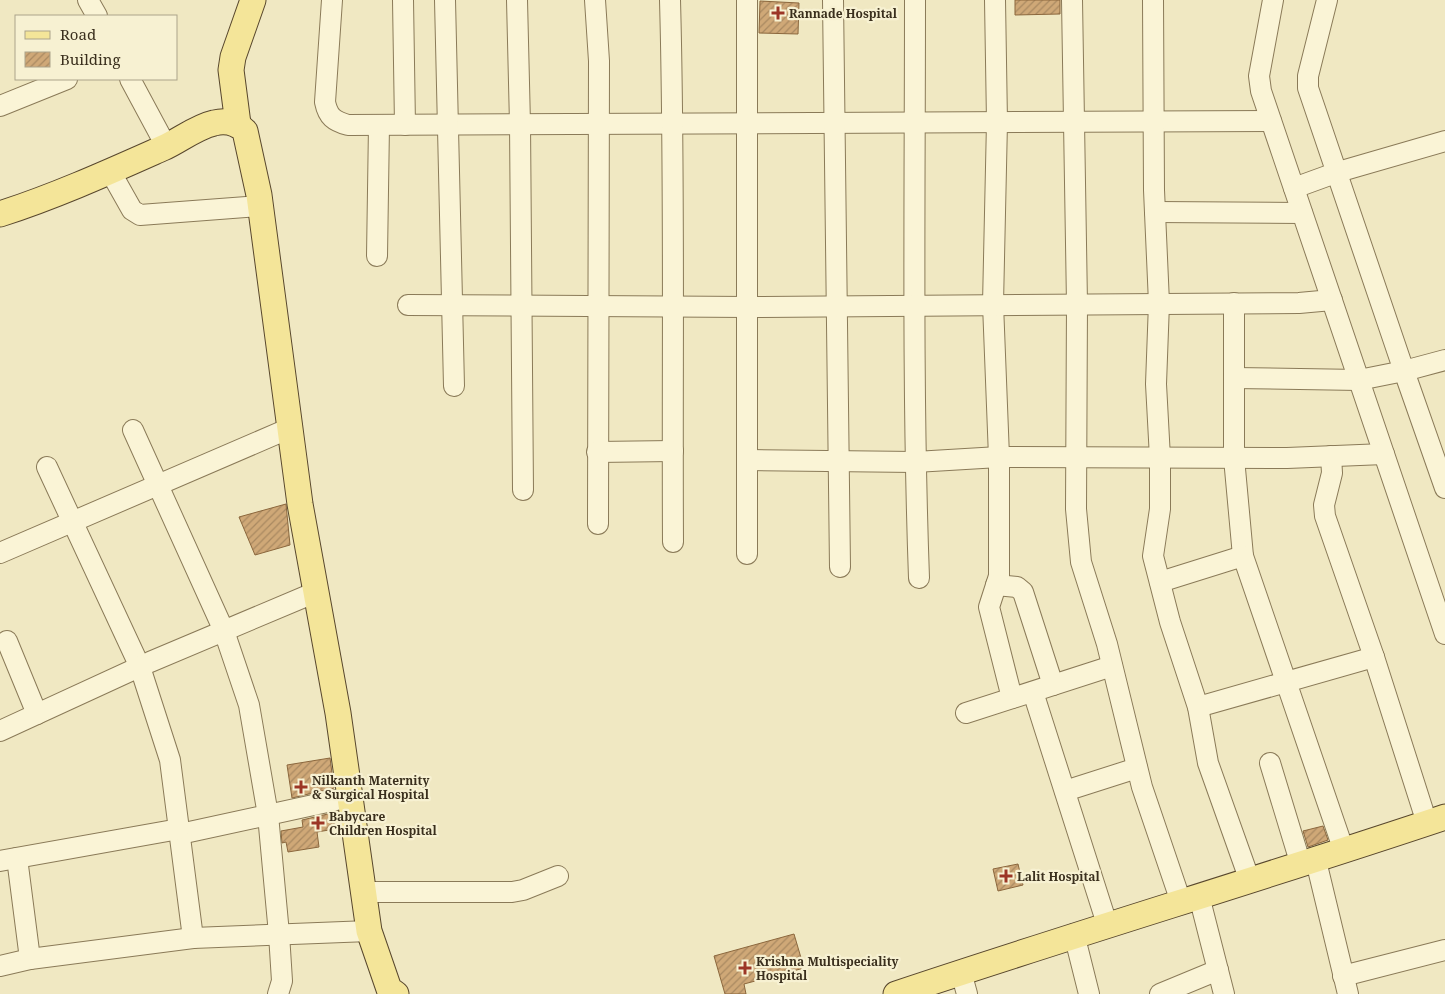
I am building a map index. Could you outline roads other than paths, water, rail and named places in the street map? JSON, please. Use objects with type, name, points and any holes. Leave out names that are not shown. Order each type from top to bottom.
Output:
[{"type":"main road","points":[[238,124],[231,70],[233,56],[253,0]]},
{"type":"main road","points":[[0,214],[110,171],[212,123],[225,121],[238,124],[245,131],[260,206],[300,504],[350,797],[369,931],[391,992]]},
{"type":"main road","points":[[896,994],[964,983],[1074,934],[1308,863],[1436,820]]},
{"type":"street","points":[[88,0],[96,15]]},
{"type":"street","points":[[332,0],[325,102],[327,113],[335,121],[348,125],[1271,121]]},
{"type":"street","points":[[404,0],[405,125]]},
{"type":"street","points":[[445,0],[454,386]]},
{"type":"street","points":[[517,0],[523,490]]},
{"type":"street","points":[[595,0],[599,123],[598,524]]},
{"type":"street","points":[[670,0],[674,123],[672,306],[673,542]]},
{"type":"street","points":[[747,0],[749,307],[747,554]]},
{"type":"street","points":[[833,0],[835,306],[840,567]]},
{"type":"street","points":[[915,0],[915,462],[919,578]]},
{"type":"street","points":[[995,0],[997,122],[993,304],[999,457],[999,564],[996,585],[989,607],[1012,698]]},
{"type":"street","points":[[1072,0],[1077,304],[1078,457],[1076,509],[1080,562],[1112,666],[1137,768],[1218,970],[1224,994]]},
{"type":"street","points":[[1153,0],[1155,212],[1159,303],[1156,384],[1160,458],[1160,508],[1153,556],[1170,622],[1198,706],[1208,763],[1250,881]]},
{"type":"street","points":[[1273,0],[1259,76],[1261,91],[1445,634]]},
{"type":"street","points":[[1327,0],[1308,76],[1308,88],[1445,488]]},
{"type":"street","points":[[0,106],[65,80]]},
{"type":"street","points":[[131,80],[166,146]]},
{"type":"street","points":[[377,256],[379,126]]},
{"type":"street","points":[[1294,188],[1338,172],[1445,141]]},
{"type":"street","points":[[110,171],[132,210],[140,216],[260,206]]},
{"type":"street","points":[[1155,212],[1302,213]]},
{"type":"street","points":[[408,305],[749,307],[1299,303],[1332,300]]},
{"type":"street","points":[[1234,303],[1234,458],[1243,556],[1344,851]]},
{"type":"street","points":[[1234,378],[1359,380],[1445,360]]},
{"type":"street","points":[[0,553],[290,428]]},
{"type":"street","points":[[133,430],[224,631],[249,704],[268,814],[282,981],[278,994]]},
{"type":"street","points":[[597,452],[673,451]]},
{"type":"street","points":[[749,460],[915,462],[999,457],[1234,458],[1384,454]]},
{"type":"street","points":[[1331,456],[1332,473],[1324,504],[1325,516],[1374,657],[1436,820]]},
{"type":"street","points":[[47,467],[140,667],[170,760],[193,938]]},
{"type":"street","points":[[1160,582],[1243,556]]},
{"type":"street","points":[[996,585],[1017,587],[1023,592],[1053,685]]},
{"type":"street","points":[[0,730],[140,667],[316,592]]},
{"type":"street","points":[[7,641],[37,714]]},
{"type":"street","points":[[1198,706],[1374,657]]},
{"type":"street","points":[[966,713],[1112,666]]},
{"type":"street","points":[[1033,692],[1106,924]]},
{"type":"street","points":[[1270,763],[1308,863],[1346,985],[1445,950]]},
{"type":"street","points":[[1065,791],[1137,768]]},
{"type":"street","points":[[30,959],[8,859],[179,831],[350,797]]},
{"type":"street","points":[[364,892],[512,892],[523,890],[558,876]]},
{"type":"street","points":[[0,966],[30,959],[193,938],[369,931]]},
{"type":"street","points":[[1074,934],[1089,994]]},
{"type":"street","points":[[1160,994],[1218,970]]},
{"type":"place","name":"Rannade Hospital","points":[[778,13]]},
{"type":"place","name":"Nilkanth Maternity & Surgical Hospital","points":[[301,787]]},
{"type":"place","name":"Babycare Children Hospital","points":[[318,823]]},
{"type":"place","name":"Lalit Hospital","points":[[1006,876]]},
{"type":"place","name":"Krishna Multispeciality Hospital","points":[[745,968]]}]
